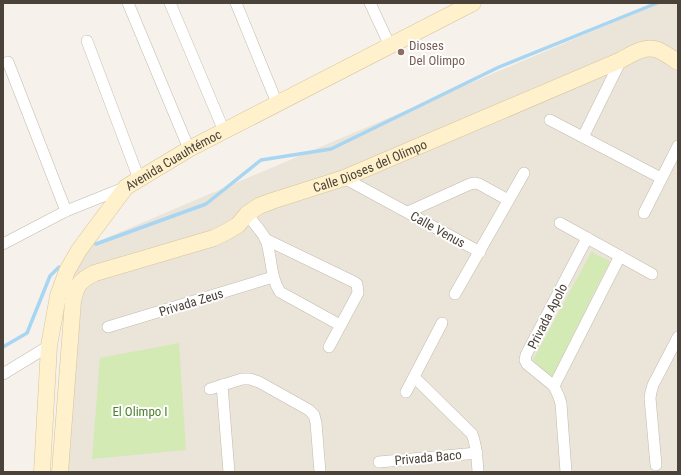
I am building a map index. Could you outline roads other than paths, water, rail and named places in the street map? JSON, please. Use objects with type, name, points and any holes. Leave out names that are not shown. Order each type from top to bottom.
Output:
[{"type":"main road","name":"Avenida Cuauhtémoc","points":[[42,472],[49,346],[58,296],[66,271],[79,250],[133,183],[189,149],[472,3]]},
{"type":"main road","name":"Calle Dioses del Olimpo","points":[[60,472],[73,301],[76,289],[83,279],[95,273],[214,238],[238,224],[247,214],[259,206],[344,178],[621,60],[636,52],[649,49],[658,50],[678,62]]},
{"type":"street","points":[[128,3],[189,149]]},
{"type":"street","points":[[170,3],[224,131]]},
{"type":"street","points":[[236,3],[277,103]]},
{"type":"street","points":[[370,3],[390,46]]},
{"type":"street","points":[[3,244],[66,211],[133,183],[87,41]]},
{"type":"street","points":[[583,136],[621,60]]},
{"type":"street","points":[[8,62],[66,211]]},
{"type":"street","points":[[550,120],[661,178]]},
{"type":"street","points":[[644,213],[678,146]]},
{"type":"street","name":"Calle Venus","points":[[344,178],[480,252],[524,173]]},
{"type":"street","points":[[408,212],[475,183],[508,200]]},
{"type":"street","points":[[247,214],[265,239],[273,277],[276,287],[280,292],[340,325]]},
{"type":"street","points":[[560,223],[652,274]]},
{"type":"street","name":"Privada Apolo","points":[[554,386],[527,364],[526,356],[587,238]]},
{"type":"street","points":[[265,239],[357,284],[358,293],[329,347]]},
{"type":"street","points":[[455,294],[480,252]]},
{"type":"street","points":[[566,472],[561,404],[554,386],[620,256]]},
{"type":"street","name":"Privada Zeus","points":[[108,327],[273,277]]},
{"type":"street","points":[[406,392],[442,324]]},
{"type":"street","points":[[656,465],[650,398],[651,392],[653,384],[678,337]]},
{"type":"street","points":[[3,374],[49,346]]},
{"type":"street","name":"Privada Baco","points":[[414,377],[472,434],[477,453],[478,472]]},
{"type":"street","points":[[210,389],[242,379],[250,379],[259,382],[309,410],[314,415],[316,423],[320,472]]},
{"type":"street","points":[[222,385],[229,472]]},
{"type":"street","name":"Privada Baco","points":[[379,462],[477,453]]},
{"type":"waterway","points":[[96,244],[206,204],[261,160],[331,149],[499,67],[657,3]]},
{"type":"waterway","points":[[3,347],[27,333],[50,276],[59,267]]},
{"type":"place","name":"Dioses Del Olimpo","points":[[401,52]]},
{"type":"park label","name":"El Olimpo I","points":[[140,411]]}]
